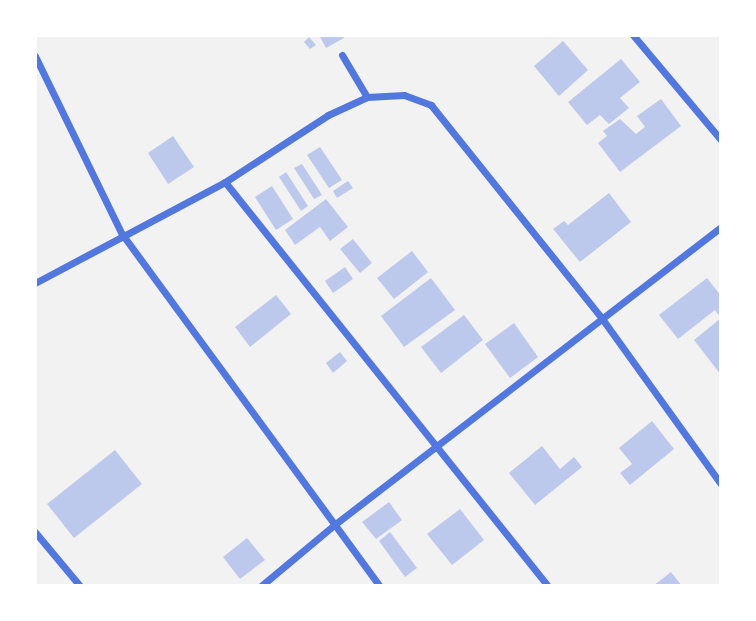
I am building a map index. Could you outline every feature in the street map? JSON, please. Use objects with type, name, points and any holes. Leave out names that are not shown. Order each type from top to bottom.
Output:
[{"type":"street","points":[[633,35],[721,140]]},
{"type":"street","points":[[342,55],[366,97]]},
{"type":"street","points":[[35,56],[122,234],[380,586]]},
{"type":"street","points":[[35,283],[122,234],[225,182],[328,115],[366,97],[404,95],[431,105],[603,320],[721,484]]},
{"type":"street","points":[[225,182],[439,446],[548,586]]},
{"type":"street","points":[[261,586],[334,525],[721,227]]},
{"type":"street","points":[[35,533],[80,586]]},
{"type":"building","points":[[319,35],[342,35],[344,38],[326,48]]},
{"type":"building","points":[[309,37],[316,45],[310,49],[304,42]]},
{"type":"building","points":[[563,41],[588,70],[559,96],[534,66]]},
{"type":"building","points":[[621,59],[640,82],[620,98],[629,108],[609,124],[600,115],[587,125],[568,102]]},
{"type":"building","points":[[661,99],[681,126],[620,172],[598,143],[607,136],[603,131],[620,119],[636,134],[645,127],[637,116]]},
{"type":"building","points":[[173,136],[194,167],[168,184],[148,153]]},
{"type":"building","points":[[320,147],[342,180],[329,188],[307,155]]},
{"type":"building","points":[[302,164],[322,195],[314,199],[294,168]]},
{"type":"building","points":[[286,172],[308,206],[301,211],[279,177]]},
{"type":"building","points":[[348,181],[353,188],[337,198],[333,191]]},
{"type":"building","points":[[272,186],[293,219],[276,230],[255,197]]},
{"type":"building","points":[[609,193],[631,222],[580,262],[553,229],[564,221],[568,225]]},
{"type":"building","points":[[326,199],[348,227],[330,241],[320,227],[295,245],[285,230]]},
{"type":"building","points":[[353,239],[372,263],[360,273],[340,249]]},
{"type":"building","points":[[412,251],[428,272],[394,299],[377,278]]},
{"type":"building","points":[[345,267],[353,279],[333,293],[325,281]]},
{"type":"building","points":[[431,278],[455,310],[404,347],[381,316]]},
{"type":"building","points":[[707,278],[721,296],[721,318],[715,310],[678,339],[659,315]]},
{"type":"building","points":[[276,295],[291,314],[250,347],[235,327]]},
{"type":"building","points":[[464,315],[483,340],[441,373],[421,347]]},
{"type":"building","points":[[721,318],[721,375],[694,340]]},
{"type":"building","points":[[514,323],[538,357],[510,378],[485,344]]},
{"type":"building","points":[[340,352],[347,361],[333,373],[326,363]]},
{"type":"building","points":[[652,421],[674,449],[630,485],[620,473],[632,464],[619,448]]},
{"type":"building","points":[[542,446],[560,469],[574,457],[582,467],[535,505],[509,473]]},
{"type":"building","points":[[115,450],[142,484],[74,538],[47,504]]},
{"type":"building","points":[[389,502],[402,520],[376,539],[362,522]]},
{"type":"building","points":[[460,509],[484,540],[452,565],[427,534]]},
{"type":"building","points":[[390,532],[417,568],[405,577],[379,541]]},
{"type":"building","points":[[247,538],[265,560],[240,579],[223,557]]},
{"type":"building","points":[[671,572],[682,586],[653,586]]}]
